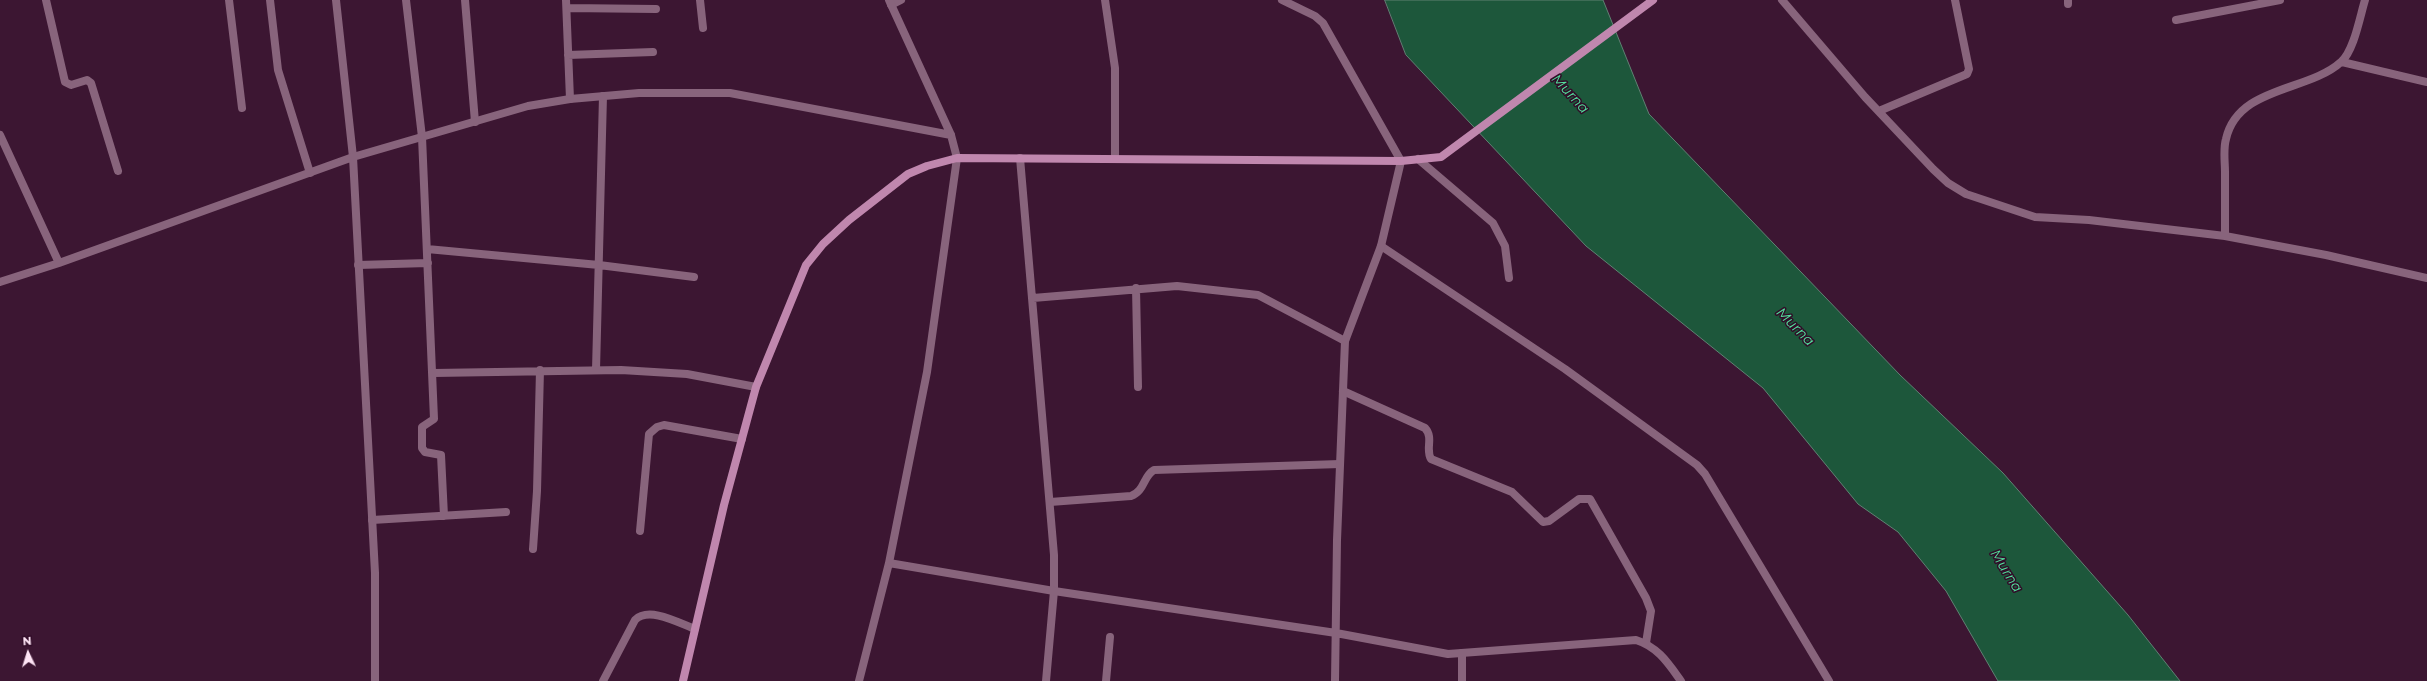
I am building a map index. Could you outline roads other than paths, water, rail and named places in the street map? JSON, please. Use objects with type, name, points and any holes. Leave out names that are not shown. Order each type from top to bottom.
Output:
[{"type":"main road","points":[[683,681],[724,505],[756,387],[806,265],[823,244],[848,220],[908,174],[927,166],[958,158],[1401,160],[1441,157],[1653,0]]},
{"type":"street","points":[[46,0],[65,82],[71,85],[87,80],[91,83],[118,171]]},
{"type":"street","points":[[229,0],[242,108]]},
{"type":"street","points":[[270,0],[278,70],[310,173]]},
{"type":"street","points":[[336,0],[353,157],[375,573],[375,681]]},
{"type":"street","points":[[406,0],[422,137],[434,373],[434,419],[422,427],[422,448],[425,452],[441,455],[444,516]]},
{"type":"street","points":[[466,0],[475,122]]},
{"type":"street","points":[[700,0],[703,28]]},
{"type":"street","points":[[859,681],[889,563],[926,372],[958,158],[951,135],[890,3],[901,0]]},
{"type":"street","points":[[1105,0],[1115,68],[1114,159]]},
{"type":"street","points":[[1282,0],[1314,16],[1323,23],[1401,160],[1381,246],[1345,341],[1340,464],[1335,681]]},
{"type":"street","points":[[1782,0],[1879,111],[1948,184],[1966,194],[1991,204],[2035,217],[2089,220],[2225,236],[2326,254],[2427,278]]},
{"type":"street","points":[[1879,111],[1967,74],[1969,69],[1955,0]]},
{"type":"street","points":[[2176,20],[2280,0]]},
{"type":"street","points":[[2225,236],[2226,138],[2234,121],[2246,108],[2264,96],[2307,81],[2342,62],[2352,43],[2365,0]]},
{"type":"street","points":[[570,98],[567,4],[656,9]]},
{"type":"street","points":[[568,55],[653,52]]},
{"type":"street","points":[[2342,62],[2427,82]]},
{"type":"street","points":[[0,282],[59,263],[353,157],[528,106],[570,98],[639,93],[730,93],[951,135]]},
{"type":"street","points":[[596,370],[603,96]]},
{"type":"street","points":[[0,135],[59,263]]},
{"type":"street","points":[[1020,158],[1050,502],[1054,591],[1046,681]]},
{"type":"street","points":[[1418,159],[1493,223],[1505,246],[1509,278]]},
{"type":"street","points":[[1381,246],[1565,369],[1697,465],[1705,474],[1830,681]]},
{"type":"street","points":[[428,249],[598,265],[694,277]]},
{"type":"street","points":[[358,264],[428,263]]},
{"type":"street","points":[[1033,298],[1136,288],[1177,286],[1258,295],[1345,341]]},
{"type":"street","points":[[1136,288],[1138,387]]},
{"type":"street","points":[[533,549],[537,491],[540,370]]},
{"type":"street","points":[[434,373],[596,370],[686,374],[756,387]]},
{"type":"street","points":[[1343,391],[1425,428],[1430,437],[1429,455],[1431,459],[1507,489],[1543,522],[1549,521],[1579,499],[1590,499],[1646,598],[1651,611],[1646,643]]},
{"type":"street","points":[[640,531],[649,434],[651,431],[664,425],[742,439]]},
{"type":"street","points":[[1050,502],[1131,496],[1141,490],[1150,473],[1154,470],[1340,464]]},
{"type":"street","points":[[372,520],[506,512]]},
{"type":"street","points":[[889,563],[1054,591],[1336,633],[1448,654],[1636,640],[1646,643],[1657,651],[1681,681]]},
{"type":"street","points":[[603,681],[635,620],[639,616],[651,614],[695,629]]},
{"type":"street","points":[[1106,681],[1110,637]]},
{"type":"street","points":[[1462,653],[1462,681]]},
{"type":"water","name":"Murna","points":[[1385,0],[1603,0],[1649,114],[1900,375],[2003,473],[2128,615],[2180,681],[1998,681],[1946,591],[1898,532],[1858,504],[1763,388],[1586,246],[1406,55]]}]
